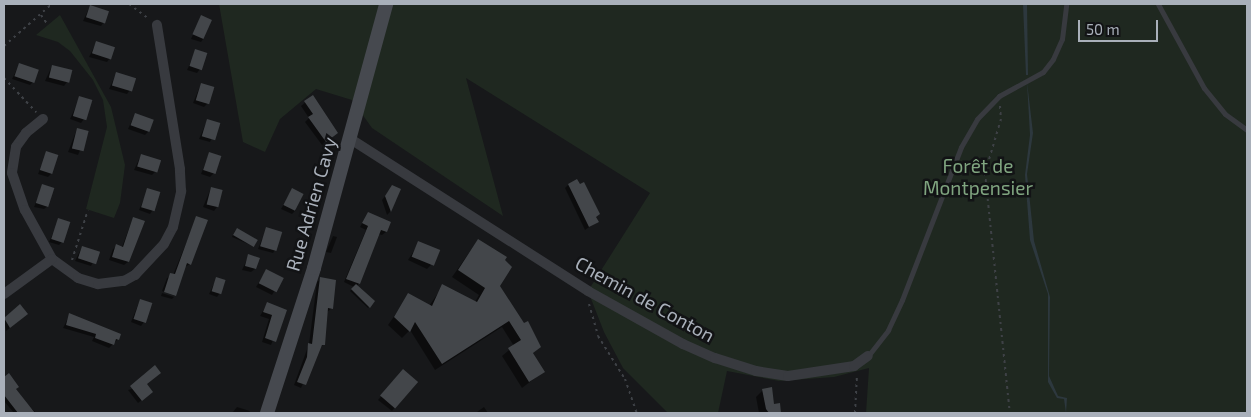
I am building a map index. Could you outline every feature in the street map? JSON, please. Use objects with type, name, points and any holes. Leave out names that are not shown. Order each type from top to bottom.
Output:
[{"type":"main road","name":"Rue Adrien Cavy","points":[[267,413],[314,268],[386,4]]},
{"type":"street","points":[[43,119],[26,133],[16,147],[12,173],[25,210],[52,259],[68,271],[98,284],[124,281],[146,267],[173,227],[181,191],[180,169],[156,25]]},
{"type":"street","name":"Chemin de Conton","points":[[349,138],[588,291],[683,344],[756,371],[788,376],[854,366],[868,356]]},
{"type":"street","points":[[4,294],[52,259]]},
{"type":"lane","name":"Chemin de Conton","points":[[868,356],[888,330],[902,300],[961,147],[977,119],[999,96],[1044,72],[1053,59],[1062,39],[1066,4]]},
{"type":"lane","points":[[1158,4],[1204,88],[1225,114],[1247,130]]},
{"type":"path","points":[[4,46],[52,4]]},
{"type":"path","points":[[129,4],[156,25]]},
{"type":"path","points":[[40,14],[48,25]]},
{"type":"path","points":[[4,78],[43,119]]},
{"type":"path","points":[[999,96],[1001,120],[984,173],[1010,413]]},
{"type":"path","points":[[68,271],[88,210]]},
{"type":"path","points":[[588,291],[590,312],[598,336],[625,379],[637,413]]},
{"type":"path","points":[[854,366],[857,375],[855,413]]},
{"type":"green space","name":"Forêt de Montpensier","points":[[219,4],[1247,4],[1247,413],[866,413],[869,368],[834,377],[779,381],[727,371],[718,413],[668,413],[623,368],[604,332],[588,291],[650,193],[466,78],[503,216],[372,128],[352,100],[316,89],[280,119],[265,152],[243,142]]},
{"type":"green space","points":[[60,15],[111,107],[125,165],[120,203],[114,218],[86,209],[107,127],[103,100],[93,80],[70,51],[58,42],[36,35]]},
{"type":"shaded area","points":[[1023,4],[1027,4],[1028,75],[1026,75]]},
{"type":"shaded area","points":[[1027,82],[1033,133],[1027,174],[1034,241],[1050,297],[1049,376],[1058,396],[1067,398],[1066,413],[1064,399],[1057,398],[1048,382],[1048,294],[1030,240],[1025,175],[1030,135]]},
{"type":"building","points":[[90,5],[109,11],[105,24],[86,17]]},
{"type":"building","points":[[201,15],[212,20],[203,39],[192,34]]},
{"type":"building","points":[[96,41],[115,47],[111,60],[92,53]]},
{"type":"building","points":[[195,49],[207,53],[202,70],[189,66]]},
{"type":"building","points":[[19,63],[39,70],[34,83],[14,76]]},
{"type":"building","points":[[52,65],[72,70],[69,83],[49,78]]},
{"type":"building","points":[[116,72],[136,78],[132,92],[112,85]]},
{"type":"building","points":[[201,83],[214,87],[209,104],[196,100]]},
{"type":"building","points":[[313,95],[338,133],[326,142],[308,117],[313,114],[304,101]]},
{"type":"building","points":[[79,96],[92,100],[86,120],[73,116]]},
{"type":"building","points":[[135,113],[154,120],[149,132],[131,125]]},
{"type":"building","points":[[207,119],[220,123],[215,140],[202,136]]},
{"type":"building","points":[[77,128],[89,131],[84,151],[72,148]]},
{"type":"building","points":[[46,151],[58,155],[52,174],[40,170]]},
{"type":"building","points":[[209,152],[221,156],[215,174],[203,170]]},
{"type":"building","points":[[141,154],[161,160],[157,173],[137,166]]},
{"type":"building","points":[[577,179],[580,184],[584,182],[600,214],[596,217],[599,222],[589,227],[568,184]]},
{"type":"building","points":[[42,184],[54,188],[48,207],[36,203]]},
{"type":"building","points":[[392,185],[401,189],[391,212],[385,196]]},
{"type":"building","points":[[211,187],[223,190],[218,207],[207,204]]},
{"type":"building","points":[[147,188],[160,192],[155,211],[141,207]]},
{"type":"building","points":[[292,188],[304,194],[295,211],[283,205]]},
{"type":"building","points":[[368,212],[391,222],[387,232],[381,230],[360,284],[346,279],[368,226],[362,223]]},
{"type":"building","points":[[196,216],[208,220],[191,265],[187,263],[176,296],[164,292],[170,273],[175,274]]},
{"type":"building","points":[[133,217],[145,221],[129,262],[112,257],[116,244],[123,247]]},
{"type":"building","points":[[58,218],[70,222],[64,243],[51,239]]},
{"type":"building","points":[[266,227],[282,232],[276,251],[260,246]]},
{"type":"building","points":[[237,228],[258,240],[254,247],[233,235]]},
{"type":"building","points":[[478,239],[507,257],[505,260],[512,267],[500,286],[524,323],[528,321],[541,347],[533,353],[545,372],[529,382],[508,348],[521,340],[509,321],[442,364],[415,322],[410,332],[394,317],[408,293],[432,306],[442,284],[477,302],[485,288],[458,270]]},
{"type":"building","points":[[418,241],[440,250],[434,266],[412,257]]},
{"type":"building","points":[[82,246],[100,252],[96,264],[78,258]]},
{"type":"building","points":[[248,254],[260,258],[256,269],[245,266]]},
{"type":"building","points":[[266,269],[284,278],[277,292],[259,283]]},
{"type":"building","points":[[216,277],[226,280],[221,294],[212,291]]},
{"type":"building","points":[[320,277],[336,280],[333,309],[328,308],[325,345],[322,345],[306,385],[297,382],[307,357],[308,343],[312,344]]},
{"type":"building","points":[[356,284],[375,301],[370,308],[351,289]]},
{"type":"building","points":[[140,299],[152,303],[146,323],[134,319]]},
{"type":"building","points":[[267,302],[287,310],[276,342],[265,338],[272,315],[263,312]]},
{"type":"building","points":[[20,304],[28,314],[10,328],[4,318]]},
{"type":"building","points":[[69,313],[121,334],[119,340],[116,339],[114,345],[95,338],[96,334],[66,325]]},
{"type":"building","points":[[155,365],[161,373],[147,384],[153,392],[142,401],[130,386]]},
{"type":"building","points":[[403,369],[418,382],[395,409],[380,395]]},
{"type":"building","points":[[9,373],[19,387],[16,389],[35,413],[18,413],[4,395],[4,377]]},
{"type":"building","points":[[772,387],[774,404],[780,403],[781,413],[769,413],[766,409],[762,389]]}]
